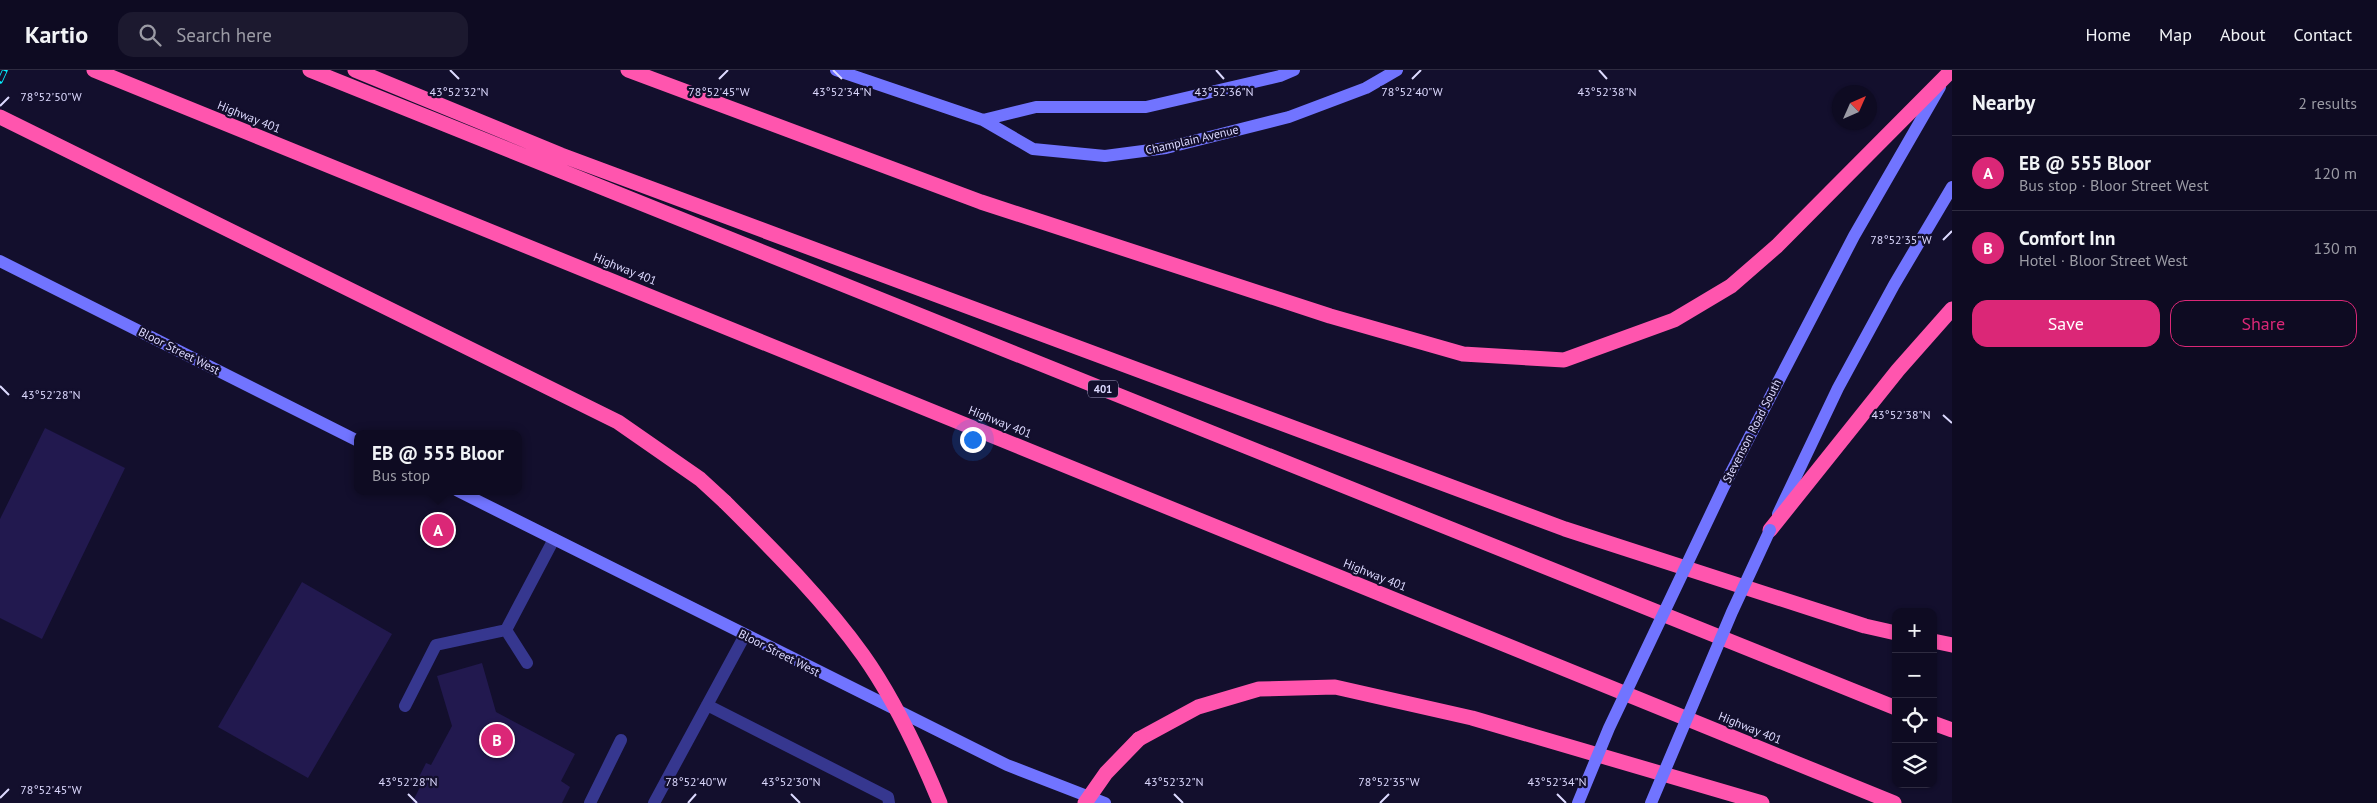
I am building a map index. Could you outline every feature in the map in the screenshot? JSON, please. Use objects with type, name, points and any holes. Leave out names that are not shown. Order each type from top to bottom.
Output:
[{"type":"highway","name":"Highway 401","points":[[94,70],[1894,803]]},
{"type":"highway","name":"401","points":[[310,70],[1892,706]]},
{"type":"highway","points":[[355,70],[561,155],[1565,529],[1865,626],[1892,632]]},
{"type":"highway","points":[[628,70],[981,202],[1330,316],[1463,354],[1564,360],[1674,320],[1731,286],[1777,246],[1948,72]]},
{"type":"highway","points":[[0,117],[618,422],[700,480],[790,567],[863,655],[916,746],[940,803]]},
{"type":"highway","points":[[1770,530],[1898,370],[1952,309]]},
{"type":"highway","points":[[1937,642],[1952,645]]},
{"type":"highway","points":[[1085,803],[1106,772],[1139,739],[1198,707],[1259,690],[1335,687],[1472,718],[1762,803]]},
{"type":"highway","points":[[1937,724],[1952,730]]},
{"type":"main road","name":"Champlain Avenue","points":[[836,70],[983,120],[1033,149],[1105,156],[1166,148],[1290,117],[1366,88],[1397,70]]},
{"type":"main road","points":[[983,120],[1036,107],[1146,107],[1294,70]]},
{"type":"main road","name":"Stevenson Road South","points":[[1578,803],[1609,728],[1725,484],[1854,236],[1948,72]]},
{"type":"main road","points":[[1651,803],[1732,612],[1838,388],[1894,285],[1952,187]]},
{"type":"main road","name":"Bloor Street West","points":[[0,261],[354,439]]},
{"type":"main road","name":"Bloor Street West","points":[[466,495],[1007,765],[1105,803]]},
{"type":"lane","points":[[404,706],[436,645],[506,630],[554,540]]},
{"type":"lane","points":[[506,630],[527,663]]},
{"type":"lane","points":[[654,803],[744,635]]},
{"type":"lane","points":[[707,705],[888,797],[890,803]]},
{"type":"lane","points":[[590,803],[621,740]]},
{"type":"building","points":[[45,428],[125,468],[42,639],[0,618],[0,519]]},
{"type":"building","points":[[302,582],[392,634],[308,778],[218,727]]},
{"type":"building","points":[[482,663],[496,712],[575,754],[561,781],[570,787],[562,803],[412,803],[424,779],[419,777],[426,763],[431,765],[452,726],[437,676]]},
{"type":"railway","points":[[0,81],[5,70]]},
{"type":"place","name":"EB @ 555 Bloor","points":[[438,530]]},
{"type":"place","name":"Comfort Inn","points":[[497,740]]}]
